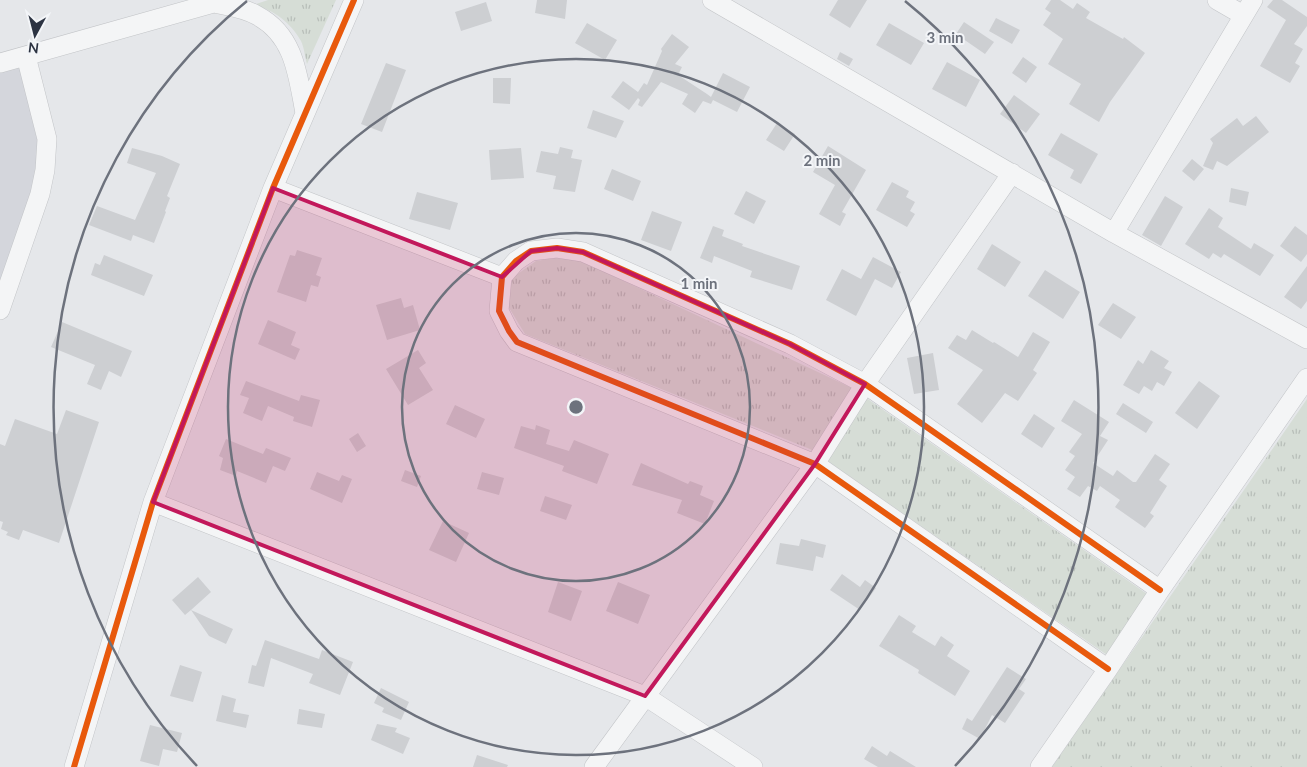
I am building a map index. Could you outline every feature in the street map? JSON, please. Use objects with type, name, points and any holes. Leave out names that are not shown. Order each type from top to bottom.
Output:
[{"type":"street","points":[[74,767],[154,502],[274,188],[354,0]]},
{"type":"street","points":[[712,0],[1114,233],[1307,339]]},
{"type":"street","points":[[1114,233],[1248,8],[1217,0]]},
{"type":"street","points":[[0,63],[219,1],[258,16],[277,29],[286,41],[298,74],[305,113]]},
{"type":"street","points":[[0,310],[40,194],[45,170],[47,139],[26,56]]},
{"type":"street","points":[[594,767],[815,464],[865,384],[1012,174]]},
{"type":"street","points":[[274,188],[502,276]]},
{"type":"street","points":[[1108,669],[815,464],[516,342],[499,311],[502,276],[516,261],[531,251],[557,248],[583,252],[790,344],[865,384],[1160,590]]},
{"type":"street","points":[[1040,767],[1307,378]]},
{"type":"street","points":[[154,502],[645,696],[753,767]]},
{"type":"highlighted area","points":[[273,188],[502,277],[531,251],[557,248],[583,252],[790,344],[865,384],[815,464],[645,696],[153,502]]},
{"type":"shaded area","points":[[22,66],[40,140],[37,170],[31,196],[0,284],[0,72]]},
{"type":"green space","points":[[268,0],[336,0],[307,64],[302,43],[292,28],[274,13],[253,5]]},
{"type":"green space","points":[[555,258],[581,261],[852,388],[1147,594],[1107,655],[810,449],[525,334],[508,306],[512,278],[536,261]]},
{"type":"green space","points":[[1307,399],[1307,767],[1052,767]]},
{"type":"building","points":[[537,0],[567,0],[565,19],[535,13]]},
{"type":"building","points":[[838,0],[867,0],[850,28],[829,15]]},
{"type":"building","points":[[1051,0],[1060,0],[1073,9],[1077,3],[1090,12],[1086,18],[1123,39],[1124,37],[1145,53],[1110,102],[1099,122],[1069,104],[1081,84],[1048,64],[1063,39],[1043,25],[1051,13],[1045,9]]},
{"type":"building","points":[[1273,0],[1282,0],[1307,17],[1307,26],[1294,44],[1303,49],[1295,63],[1300,66],[1290,83],[1260,66],[1286,20],[1267,7]]},
{"type":"building","points":[[486,2],[492,21],[461,31],[455,12]]},
{"type":"building","points":[[996,18],[1020,30],[1012,44],[989,31]]},
{"type":"building","points":[[964,22],[994,42],[985,54],[956,34]]},
{"type":"building","points":[[587,23],[617,40],[605,60],[575,43]]},
{"type":"building","points":[[889,23],[924,43],[911,65],[876,45]]},
{"type":"building","points":[[672,34],[689,47],[675,64],[682,67],[678,75],[711,97],[723,73],[750,87],[737,112],[713,100],[711,104],[703,101],[695,113],[682,104],[688,94],[661,82],[642,107],[638,105],[640,100],[638,98],[629,110],[611,97],[623,81],[638,92],[644,83],[647,85],[662,51],[661,49]]},
{"type":"building","points":[[840,52],[853,59],[849,66],[837,59]]},
{"type":"building","points":[[1023,57],[1037,67],[1026,83],[1012,73]]},
{"type":"building","points":[[947,62],[980,80],[966,107],[932,89]]},
{"type":"building","points":[[386,63],[406,70],[382,132],[361,124]]},
{"type":"building","points":[[493,78],[511,78],[510,104],[493,103]]},
{"type":"building","points":[[1014,95],[1040,114],[1026,133],[1000,114]]},
{"type":"building","points":[[593,110],[624,121],[616,138],[587,128]]},
{"type":"building","points":[[1256,116],[1269,132],[1227,166],[1217,161],[1213,170],[1203,166],[1213,143],[1210,139],[1237,118],[1243,126]]},
{"type":"building","points":[[777,123],[795,134],[784,151],[766,140]]},
{"type":"building","points":[[1061,133],[1098,154],[1081,184],[1070,178],[1074,170],[1048,155]]},
{"type":"building","points":[[828,146],[866,170],[842,212],[846,214],[840,226],[819,214],[835,185],[813,172]]},
{"type":"building","points":[[560,147],[573,150],[571,158],[582,160],[575,192],[553,189],[556,176],[536,172],[541,151],[558,154]]},
{"type":"building","points":[[132,148],[162,156],[180,164],[167,196],[170,198],[154,243],[133,235],[131,241],[89,225],[97,206],[135,220],[156,173],[127,163]]},
{"type":"building","points":[[521,148],[524,178],[491,180],[489,150]]},
{"type":"building","points":[[1192,159],[1204,169],[1194,181],[1182,171]]},
{"type":"building","points":[[612,169],[641,181],[633,201],[604,189]]},
{"type":"building","points":[[892,182],[909,191],[906,197],[915,202],[910,211],[915,214],[907,227],[876,210]]},
{"type":"building","points":[[1231,188],[1249,192],[1246,206],[1229,202]]},
{"type":"building","points":[[746,191],[766,201],[754,224],[734,214]]},
{"type":"building","points":[[417,192],[458,203],[450,230],[409,219]]},
{"type":"building","points":[[1165,196],[1183,207],[1161,246],[1142,235]]},
{"type":"building","points":[[1209,208],[1223,218],[1218,227],[1251,249],[1254,243],[1274,255],[1260,276],[1224,254],[1221,258],[1213,253],[1209,259],[1185,244]]},
{"type":"building","points":[[652,211],[682,222],[671,251],[641,240]]},
{"type":"building","points":[[713,226],[724,230],[722,236],[743,244],[742,246],[800,266],[792,290],[750,277],[752,271],[714,256],[712,263],[700,258]]},
{"type":"building","points":[[1295,226],[1307,235],[1307,254],[1301,262],[1280,246]]},
{"type":"building","points":[[992,244],[1021,262],[1005,287],[977,269]]},
{"type":"building","points":[[297,250],[322,258],[316,275],[321,277],[318,287],[311,285],[306,302],[277,292],[290,255],[295,256]]},
{"type":"building","points":[[104,255],[153,275],[144,296],[91,275],[95,263],[100,265]]},
{"type":"building","points":[[873,257],[901,272],[892,288],[875,279],[856,316],[826,300],[842,269],[861,279]]},
{"type":"building","points":[[1307,266],[1307,301],[1301,309],[1284,297]]},
{"type":"building","points":[[1045,270],[1080,292],[1063,319],[1028,296]]},
{"type":"building","points":[[401,298],[404,308],[413,305],[420,330],[387,340],[376,305]]},
{"type":"building","points":[[1113,303],[1136,317],[1121,339],[1098,325]]},
{"type":"building","points":[[268,320],[296,332],[291,345],[300,349],[295,360],[258,344]]},
{"type":"building","points":[[62,322],[132,351],[121,377],[109,371],[101,390],[87,384],[95,365],[51,347]]},
{"type":"building","points":[[972,330],[1018,357],[1033,332],[1050,342],[1033,370],[1037,373],[1018,401],[1005,393],[982,423],[957,404],[983,370],[948,348],[957,335],[966,340]]},
{"type":"building","points":[[418,350],[426,363],[419,368],[433,390],[408,405],[386,369]]},
{"type":"building","points":[[1151,350],[1169,361],[1164,368],[1172,372],[1164,386],[1157,382],[1152,391],[1144,386],[1139,394],[1123,385],[1138,360],[1143,364]]},
{"type":"building","points":[[933,353],[939,390],[914,394],[907,358]]},
{"type":"building","points":[[246,381],[299,401],[301,395],[320,400],[312,427],[293,421],[294,417],[268,406],[262,421],[243,413],[249,398],[240,395]]},
{"type":"building","points":[[1199,381],[1220,396],[1197,429],[1175,413]]},
{"type":"building","points":[[1074,400],[1109,422],[1100,436],[1108,440],[1093,463],[1113,476],[1117,470],[1133,482],[1136,482],[1155,454],[1170,464],[1159,480],[1167,486],[1150,513],[1154,516],[1145,528],[1115,507],[1120,500],[1100,486],[1097,491],[1088,486],[1080,497],[1067,489],[1075,477],[1065,470],[1075,456],[1069,452],[1082,434],[1061,421]]},
{"type":"building","points":[[1123,403],[1153,422],[1146,433],[1116,414]]},
{"type":"building","points":[[455,405],[485,419],[476,438],[446,424]]},
{"type":"building","points":[[66,410],[99,422],[59,543],[23,530],[19,540],[6,535],[8,532],[1,529],[3,522],[0,521],[0,444],[5,446],[15,419],[57,434]]},
{"type":"building","points":[[1034,414],[1055,428],[1042,448],[1021,434]]},
{"type":"building","points":[[536,425],[550,430],[546,444],[569,451],[574,440],[609,454],[597,484],[562,471],[564,466],[514,448],[521,426],[535,430]]},
{"type":"building","points":[[358,433],[366,446],[357,452],[349,439]]},
{"type":"building","points":[[226,439],[263,454],[266,448],[291,458],[285,471],[273,466],[266,483],[237,471],[236,476],[220,470],[223,458],[219,456]]},
{"type":"building","points":[[641,463],[688,484],[690,481],[703,486],[700,495],[714,501],[705,524],[677,513],[682,500],[632,485]]},
{"type":"building","points":[[405,470],[421,476],[417,487],[401,481]]},
{"type":"building","points":[[317,472],[339,481],[342,475],[352,479],[342,503],[310,489]]},
{"type":"building","points":[[482,472],[504,478],[499,495],[477,489]]},
{"type":"building","points":[[545,496],[572,505],[566,520],[540,511]]},
{"type":"building","points":[[443,521],[469,533],[456,562],[429,550]]},
{"type":"building","points":[[801,539],[826,545],[823,558],[816,556],[813,571],[776,564],[780,543],[799,546]]},
{"type":"building","points":[[842,574],[860,587],[865,580],[876,588],[860,610],[830,590]]},
{"type":"building","points":[[198,577],[211,592],[185,615],[172,600]]},
{"type":"building","points":[[558,582],[582,591],[571,621],[548,612]]},
{"type":"building","points":[[618,582],[650,595],[638,624],[606,611]]},
{"type":"building","points":[[191,610],[233,629],[226,644],[209,636]]},
{"type":"building","points":[[899,615],[916,626],[912,632],[935,646],[941,636],[954,645],[947,656],[970,671],[955,696],[918,673],[919,670],[879,646]]},
{"type":"building","points":[[265,640],[319,659],[322,650],[353,662],[340,695],[309,683],[313,674],[271,658],[264,687],[248,683],[252,665],[256,666]]},
{"type":"building","points":[[180,665],[202,672],[193,702],[170,696]]},
{"type":"building","points":[[1007,667],[1026,679],[1019,689],[1025,693],[1005,723],[992,715],[980,739],[962,729],[967,718],[972,721]]},
{"type":"building","points":[[381,688],[409,702],[401,720],[382,712],[384,708],[374,703]]},
{"type":"building","points":[[222,695],[236,699],[233,712],[249,715],[246,728],[216,721]]},
{"type":"building","points":[[299,709],[325,714],[322,728],[297,724]]},
{"type":"building","points":[[377,724],[397,728],[395,732],[410,738],[403,754],[371,740]]},
{"type":"building","points":[[150,725],[182,733],[177,752],[163,749],[159,766],[140,761]]},
{"type":"building","points":[[872,746],[887,756],[890,751],[916,767],[878,767],[864,759]]},
{"type":"building","points":[[477,755],[508,765],[507,767],[473,767]]},
{"type":"cycle path","points":[[74,767],[153,502],[273,188],[354,0]]},
{"type":"cycle path","points":[[1108,669],[815,464],[517,342],[499,311],[502,277],[516,261],[531,251],[557,248],[583,252],[790,344],[865,384],[1160,590]]}]
